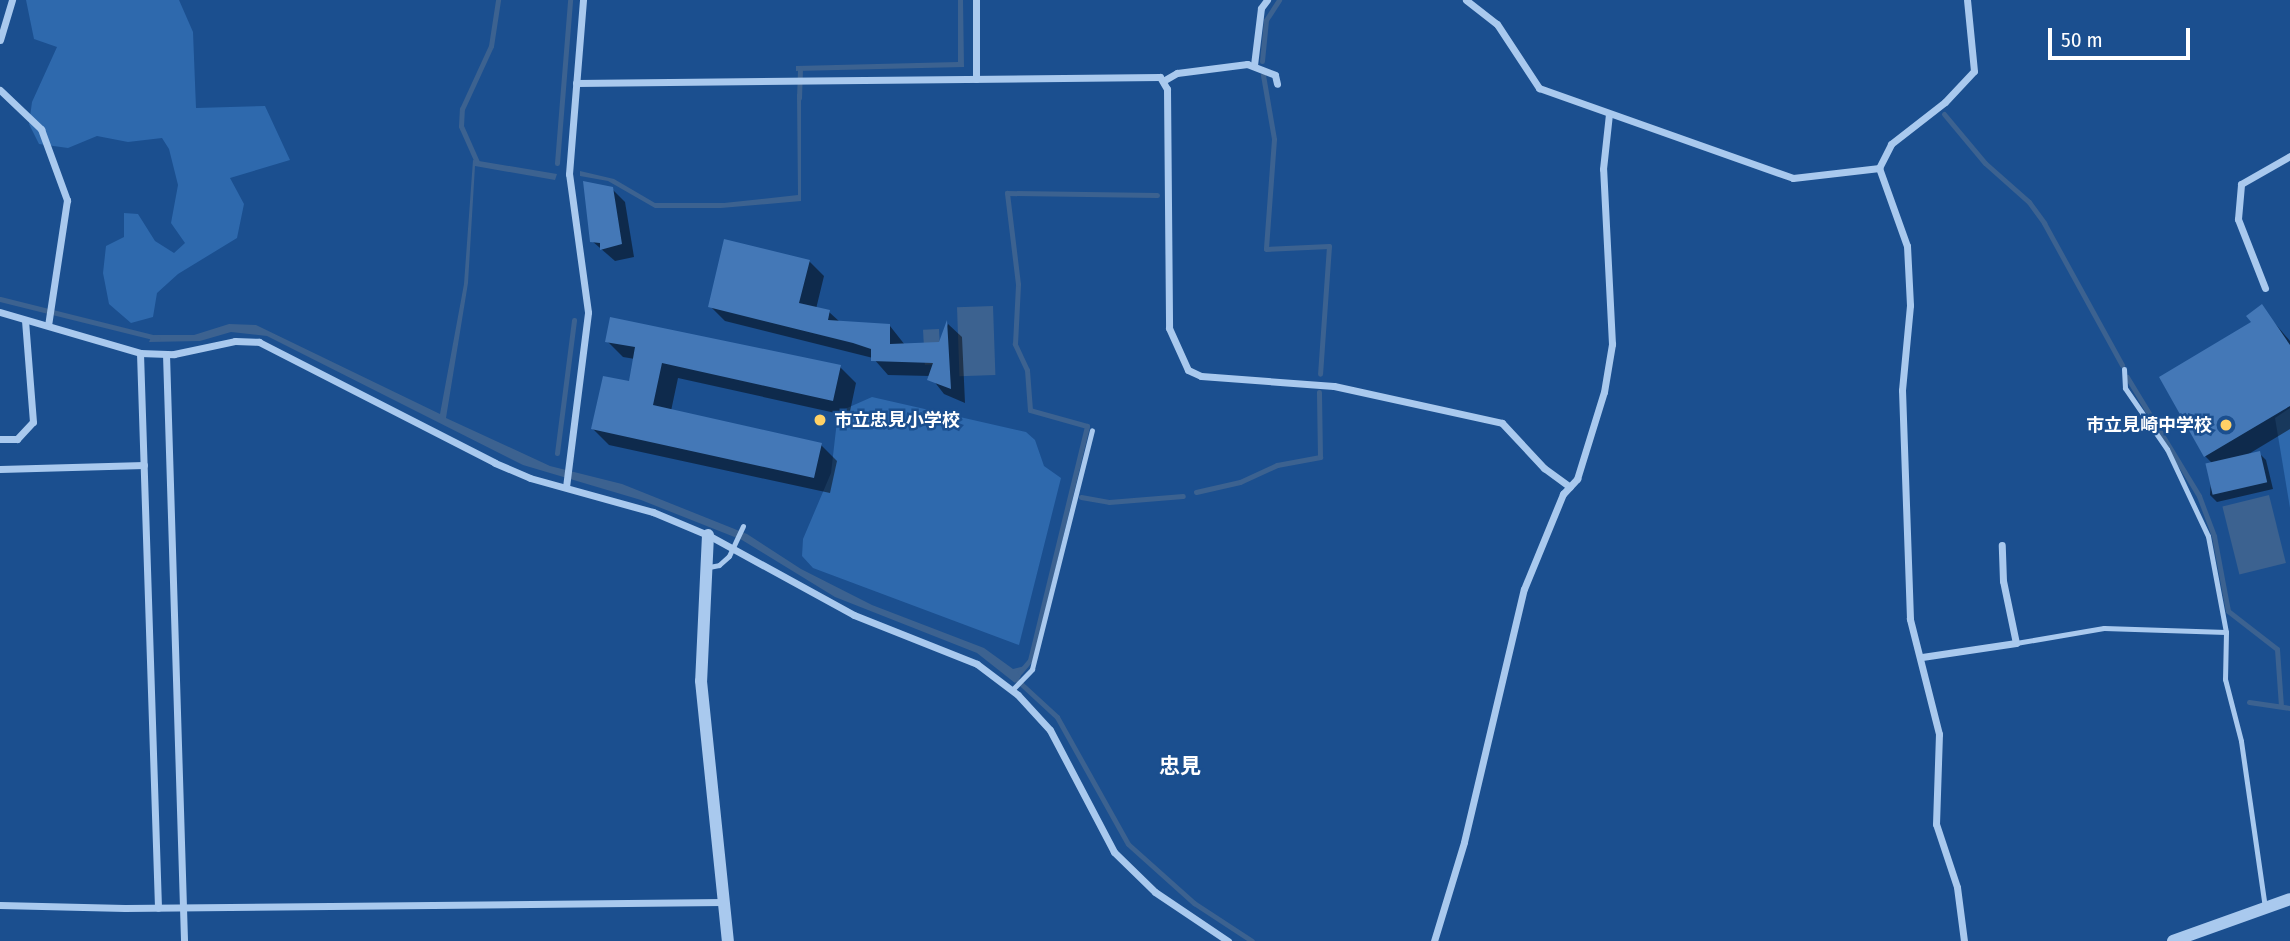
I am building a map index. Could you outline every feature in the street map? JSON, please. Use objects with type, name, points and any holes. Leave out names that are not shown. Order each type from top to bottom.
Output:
[{"type":"street","points":[[0,40],[12,0]]},
{"type":"street","points":[[565,486],[588,312],[569,174],[583,0]]},
{"type":"street","points":[[975,0],[976,79]]},
{"type":"street","points":[[1254,65],[1261,8],[1267,0]]},
{"type":"street","points":[[1466,0],[1497,24],[1539,88],[1793,178],[1879,168]]},
{"type":"street","points":[[1964,941],[1957,887],[1936,824],[1939,734],[1922,657],[1910,619],[1903,443],[1910,276],[1907,246],[1879,168],[1891,144],[1945,102],[1974,71],[1967,0]]},
{"type":"street","points":[[1163,81],[1177,73],[1212,66],[1254,65],[1275,75],[1277,84]]},
{"type":"street","points":[[576,83],[1160,77],[1167,89],[1169,328],[1188,370],[1201,376],[1334,386],[1502,423],[1544,468],[1570,486]]},
{"type":"street","points":[[0,90],[41,129],[67,200],[48,325]]},
{"type":"street","points":[[1434,941],[1464,842],[1524,589],[1544,535],[1570,486],[1577,479],[1598,413],[1612,344],[1603,169],[1609,114]]},
{"type":"street","points":[[2265,288],[2238,219],[2241,184],[2253,173],[2290,156]]},
{"type":"street","points":[[0,312],[139,353],[166,354],[235,341],[259,342],[361,390],[495,463],[653,512],[734,544],[854,615],[977,664],[1012,690],[1050,730],[1114,852],[1155,892],[1228,941]]},
{"type":"street","points":[[0,439],[17,439],[33,422],[25,320]]},
{"type":"street","points":[[139,353],[158,908]]},
{"type":"street","points":[[166,354],[184,941]]},
{"type":"street","points":[[0,469],[144,465]]},
{"type":"street","points":[[708,535],[702,705],[728,941]]},
{"type":"street","points":[[1922,657],[2016,643],[2003,581],[2002,545]]},
{"type":"street","points":[[2174,941],[2265,911],[2290,899]]},
{"type":"street","points":[[0,905],[183,908],[723,902]]},
{"type":"lane","points":[[2124,369],[2125,388],[2167,449],[2208,536],[2225,632],[2225,679],[2241,741],[2265,911]]},
{"type":"lane","points":[[1012,690],[1032,669],[1093,430]]},
{"type":"lane","points":[[705,567],[719,565],[743,526]]},
{"type":"lane","points":[[2016,643],[2104,628],[2225,632]]},
{"type":"shaded area","points":[[26,0],[179,0],[193,32],[196,108],[265,106],[290,160],[230,178],[244,204],[237,238],[178,274],[157,293],[153,317],[131,323],[109,304],[103,273],[106,246],[124,237],[124,213],[138,214],[155,241],[174,253],[185,243],[171,223],[178,185],[169,149],[162,138],[128,142],[97,136],[68,148],[39,144],[29,124],[32,102],[57,47],[34,39]]},
{"type":"shaded area","points":[[958,0],[963,0],[964,67],[796,71],[796,66],[958,62]]},
{"type":"shaded area","points":[[797,94],[801,94],[801,201],[721,208],[655,208],[608,181],[580,176],[580,171],[614,179],[655,203],[724,203],[798,195]]},
{"type":"shaded area","points":[[473,160],[557,174],[555,180],[475,166],[468,283],[446,418],[550,466],[622,484],[747,534],[801,569],[872,605],[984,648],[1013,669],[1025,666],[1020,678],[1015,683],[977,653],[835,597],[742,540],[641,500],[523,465],[267,336],[231,332],[200,341],[149,342],[152,335],[194,335],[229,324],[256,325],[440,414],[464,284]]},
{"type":"shaded area","points":[[993,306],[995,375],[959,376],[957,307]]},
{"type":"shaded area","points":[[939,329],[941,364],[925,365],[923,330]]},
{"type":"shaded area","points":[[872,397],[1026,432],[1035,440],[1044,466],[1061,478],[1019,645],[813,568],[802,556],[803,539],[831,473],[838,412]]},
{"type":"shaded area","points":[[2290,408],[2290,508],[2275,418]]},
{"type":"shaded area","points":[[2269,495],[2286,563],[2239,575],[2222,507]]},
{"type":"building","points":[[583,181],[613,187],[622,244],[600,250],[600,243],[590,242]]},
{"type":"building","points":[[724,239],[810,260],[799,303],[830,310],[828,320],[890,324],[890,344],[939,342],[947,320],[951,389],[927,380],[933,363],[871,361],[871,349],[853,343],[708,307]]},
{"type":"building","points":[[2262,304],[2290,345],[2290,406],[2204,457],[2159,377],[2251,322],[2246,316]]},
{"type":"building","points":[[610,317],[841,365],[833,401],[662,363],[653,405],[822,443],[814,478],[591,429],[603,376],[629,381],[635,347],[605,342]]},
{"type":"building","points":[[2260,451],[2267,482],[2213,495],[2205,464]]},
{"type":"waterway","points":[[477,162],[461,126],[462,109],[491,46],[498,0]]},
{"type":"waterway","points":[[557,163],[570,0]]},
{"type":"waterway","points":[[1262,61],[1266,20],[1279,0]]},
{"type":"waterway","points":[[799,98],[800,68]]},
{"type":"waterway","points":[[1263,75],[1274,139],[1266,249],[1329,246],[1320,374]]},
{"type":"waterway","points":[[1944,114],[1985,163],[2029,202],[2044,223],[2122,365]]},
{"type":"waterway","points":[[1020,672],[1030,660],[1087,426],[1030,410],[1027,370],[1015,344],[1018,284],[1007,193],[1157,195]]},
{"type":"waterway","points":[[0,299],[157,338]]},
{"type":"waterway","points":[[557,453],[574,320]]},
{"type":"waterway","points":[[2127,377],[2199,496],[2214,536],[2228,611],[2277,649],[2281,706]]},
{"type":"waterway","points":[[1196,492],[1240,482],[1277,465],[1320,457],[1319,392]]},
{"type":"waterway","points":[[1081,497],[1109,502],[1183,496]]},
{"type":"waterway","points":[[1018,681],[1057,717],[1128,844],[1194,903],[1252,941]]},
{"type":"waterway","points":[[2249,702],[2290,708]]},
{"type":"place","name":"市立忠見小学校","points":[[820,420]]},
{"type":"place","name":"市立見崎中学校","points":[[2226,425]]},
{"type":"district","name":"忠見","points":[[1180,766]]}]
